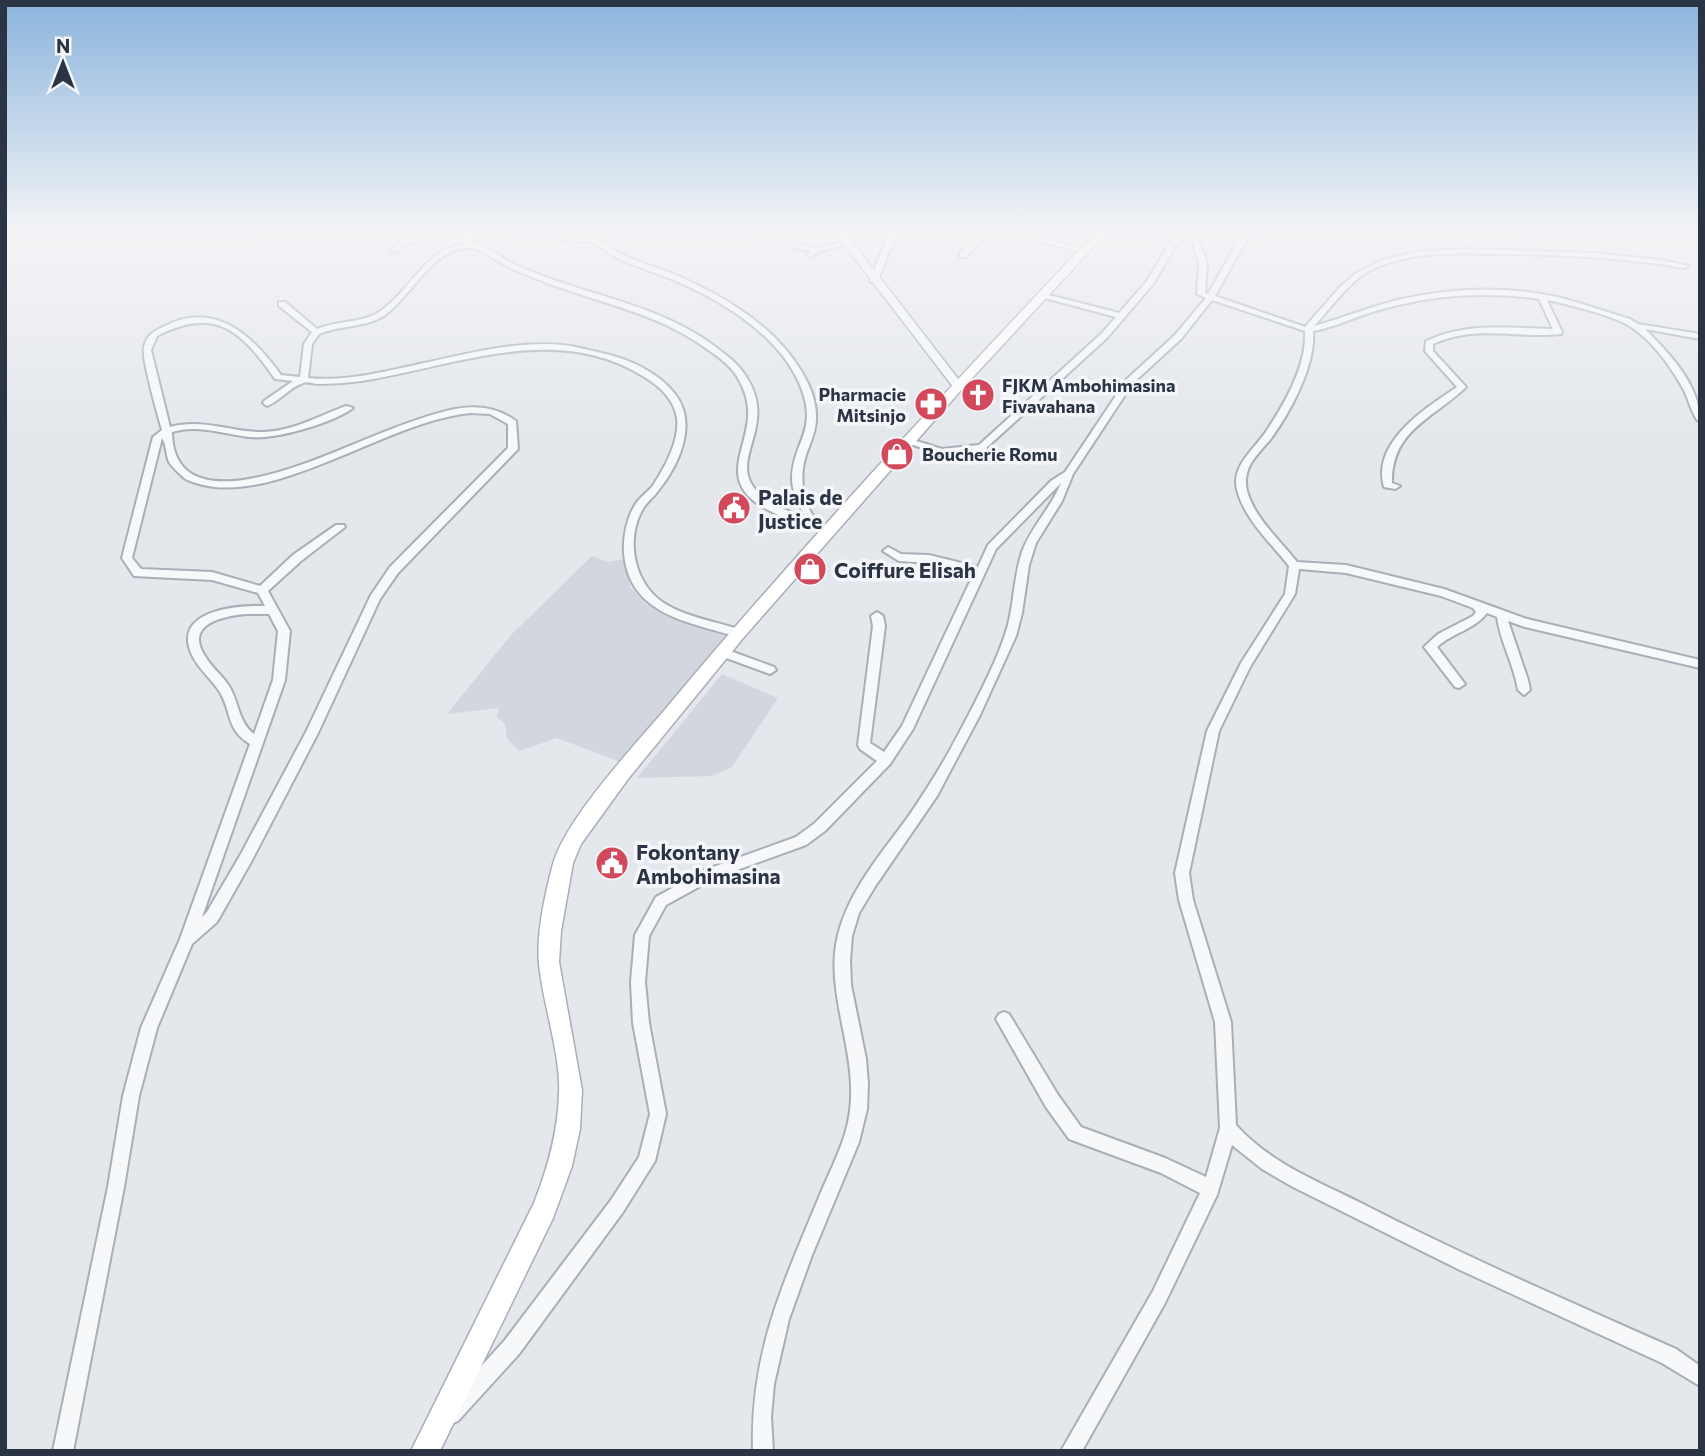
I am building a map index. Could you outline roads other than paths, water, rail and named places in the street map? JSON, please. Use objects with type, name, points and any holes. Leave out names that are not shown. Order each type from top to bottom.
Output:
[{"type":"main road","points":[[425,1451],[544,1209],[560,1167],[571,1090],[549,962],[551,931],[563,863],[574,839],[822,527],[910,442],[958,386],[1041,298]]},
{"type":"street","points":[[267,402],[300,382],[307,369],[308,344],[316,332],[377,316],[396,298]]},
{"type":"street","points":[[609,298],[635,306],[692,333],[725,358],[751,391],[755,414],[740,466],[740,476],[760,499],[783,514],[822,527]]},
{"type":"street","points":[[712,298],[758,326],[791,362],[811,401],[813,419],[808,444],[798,465],[796,482],[822,527]]},
{"type":"street","points":[[888,298],[958,386]]},
{"type":"street","points":[[1055,298],[1121,316]]},
{"type":"street","points":[[910,442],[942,452],[982,447],[1060,379],[1136,298]]},
{"type":"street","points":[[763,1451],[763,1380],[775,1335],[830,1189],[852,1146],[860,1106],[857,1061],[841,979],[843,942],[853,912],[932,790],[1011,634],[1031,544],[1065,487],[1068,474],[1130,381],[1178,337],[1210,298],[1310,329],[1427,298]]},
{"type":"street","points":[[1071,1451],[1159,1297],[1211,1189],[1228,1128],[1223,1022],[1186,900],[1182,873],[1213,731],[1245,666],[1290,594],[1294,565],[1249,507],[1241,488],[1242,471],[1246,460],[1273,429],[1302,373],[1311,348],[1309,326],[1332,298]]},
{"type":"street","points":[[1395,486],[1388,485],[1385,473],[1404,434],[1462,387],[1429,351],[1429,343],[1439,337],[1475,331],[1558,332],[1542,298]]},
{"type":"street","points":[[1545,298],[1639,326],[1700,337]]},
{"type":"street","points":[[282,304],[316,332]]},
{"type":"street","points":[[187,939],[212,917],[246,858],[312,733],[375,598],[394,570],[513,449],[515,433],[513,423],[503,414],[475,410],[455,412],[374,438],[307,466],[256,480],[230,484],[194,480],[180,472],[166,429],[147,350],[153,335],[163,328],[203,319],[229,325],[270,365],[278,377],[300,382],[328,383],[490,351],[529,348],[587,352],[611,357],[640,370],[673,396],[682,420],[681,434],[656,488],[638,507],[631,524],[631,572],[638,587],[673,612],[738,632]]},
{"type":"street","points":[[1639,326],[1689,390],[1693,409],[1700,418]]},
{"type":"street","points":[[262,590],[212,576],[138,573],[132,568],[127,558],[158,437],[166,429],[198,425],[266,435],[349,408]]},
{"type":"street","points":[[436,1429],[475,1391],[512,1347],[617,1206],[647,1161],[658,1114],[641,1023],[638,982],[642,935],[661,901],[710,874],[801,841],[820,827],[886,760],[907,729],[992,548],[1054,483],[1068,474]]},
{"type":"street","points":[[262,590],[298,558],[340,527]]},
{"type":"street","points":[[888,551],[899,557],[929,559],[981,571]]},
{"type":"street","points":[[1294,565],[1346,569],[1444,593],[1502,616],[1700,664]]},
{"type":"street","points":[[63,1451],[116,1187],[131,1096],[149,1028],[187,939],[279,680],[284,631],[262,590]]},
{"type":"street","points":[[1459,684],[1430,647],[1448,631],[1477,619],[1482,613],[1478,607]]},
{"type":"street","points":[[258,742],[240,734],[231,701],[215,675],[197,654],[192,639],[201,622],[223,612],[271,610]]},
{"type":"street","points":[[877,616],[879,626],[864,745],[886,760]]},
{"type":"street","points":[[1502,616],[1503,628],[1523,680],[1524,690]]},
{"type":"street","points":[[722,652],[770,670]]},
{"type":"street","points":[[1004,1019],[1052,1101],[1075,1133],[1165,1167],[1211,1189]]},
{"type":"street","points":[[1228,1128],[1243,1148],[1284,1173],[1454,1259],[1669,1356],[1698,1374]]},
{"type":"place","name":"FJKM Ambohimasina Fivavahana","points":[[978,395]]},
{"type":"place","name":"Pharmacie Mitsinjo","points":[[931,404]]},
{"type":"place","name":"Boucherie Romu","points":[[897,454]]},
{"type":"place","name":"Palais de Justice","points":[[734,508]]},
{"type":"place","name":"Coiffure Elisah","points":[[810,569]]},
{"type":"place","name":"Fokontany Ambohimasina","points":[[612,863]]}]
